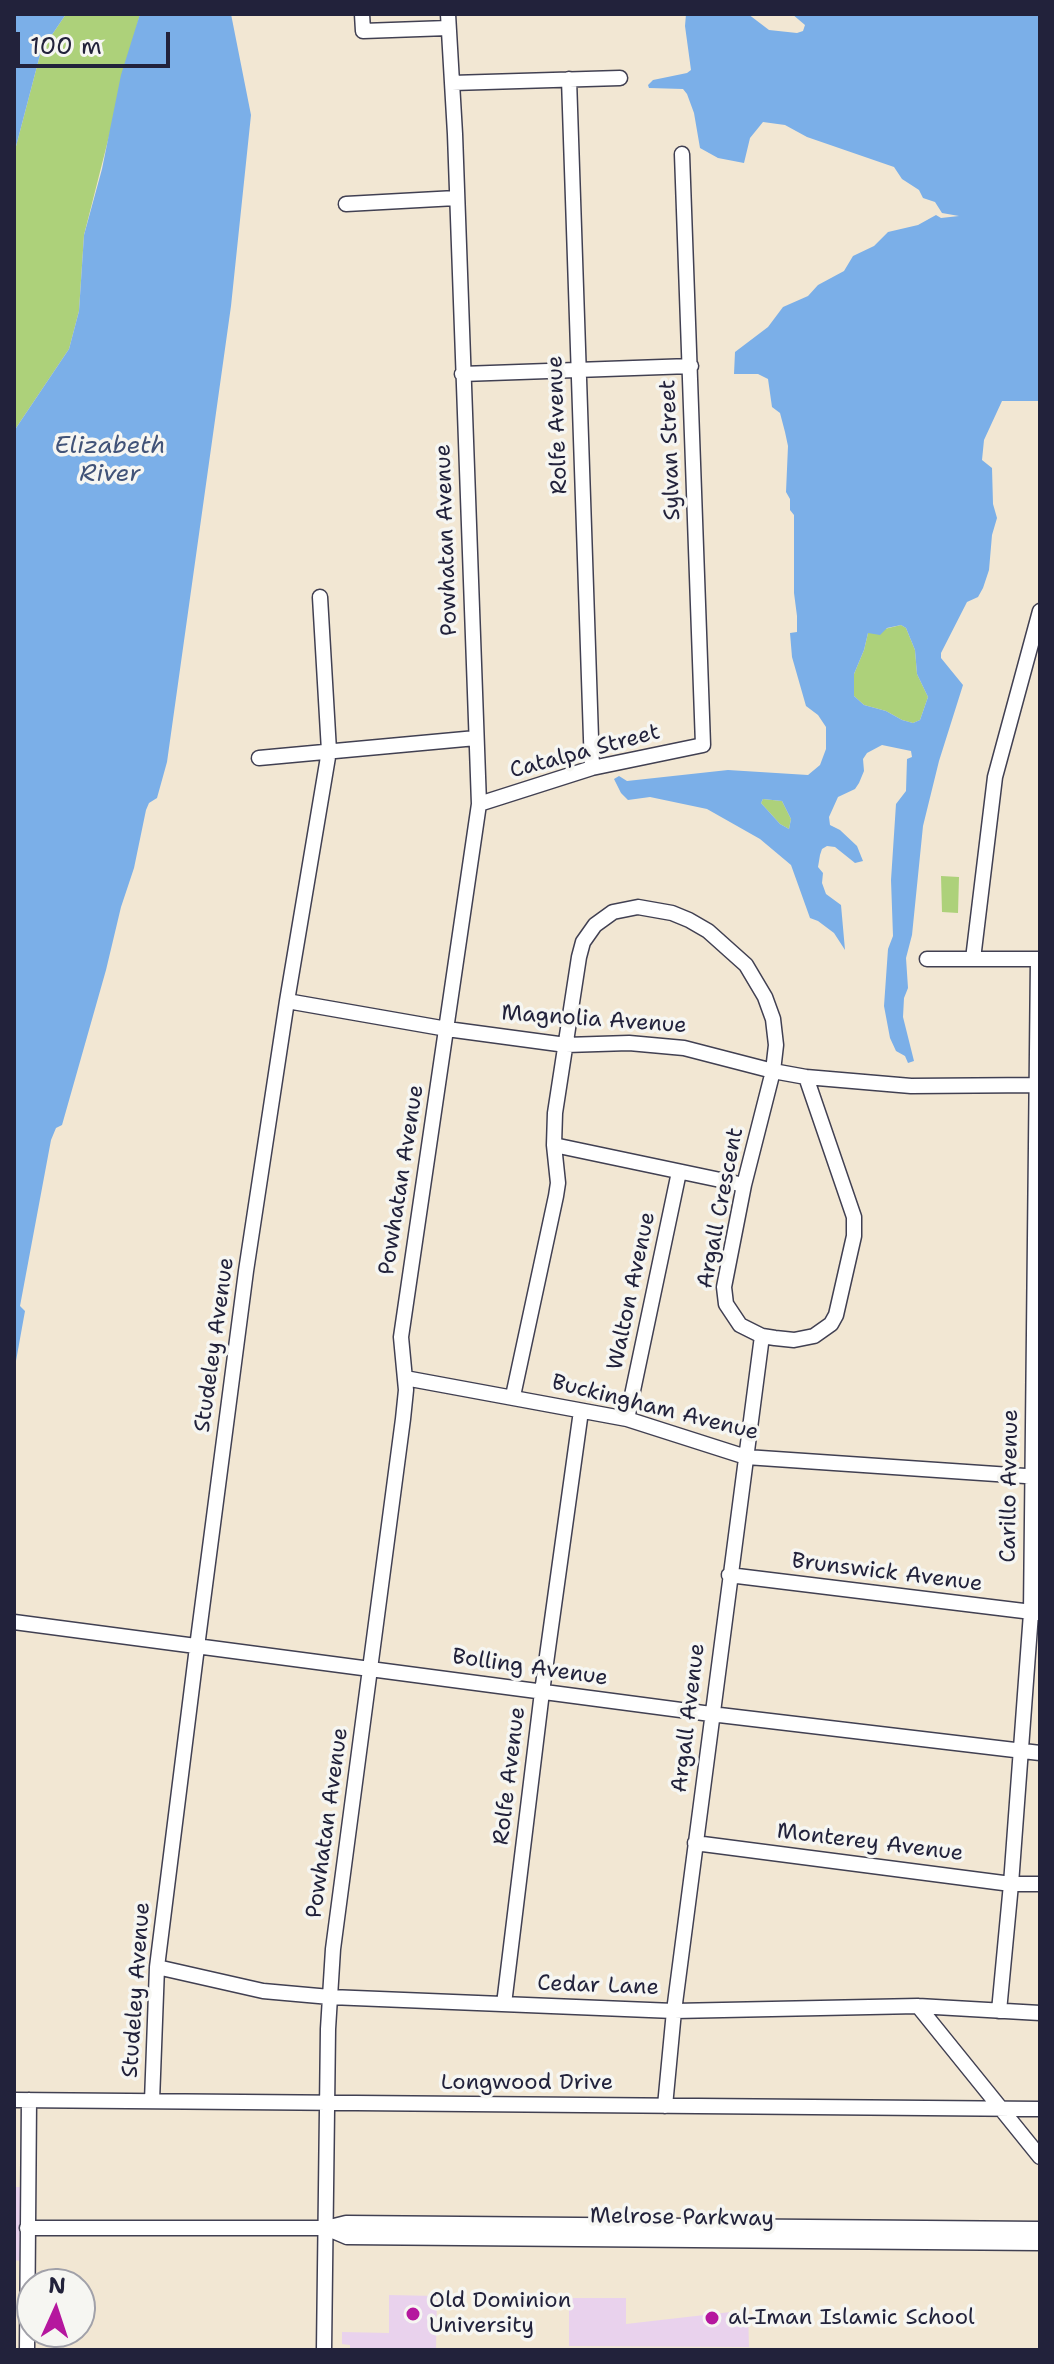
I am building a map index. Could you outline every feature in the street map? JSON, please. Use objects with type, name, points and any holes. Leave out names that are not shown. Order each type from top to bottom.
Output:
[{"type":"street","points":[[362,14],[363,31],[448,21]]},
{"type":"street","name":"Powhatan Avenue","points":[[324,2350],[327,2103],[333,1949],[403,1419],[405,1378],[401,1337],[479,804],[448,21]]},
{"type":"street","points":[[452,83],[620,78]]},
{"type":"street","name":"Rolfe Avenue","points":[[569,79],[592,768]]},
{"type":"street","name":"Sylvan Street","points":[[682,154],[703,745]]},
{"type":"street","points":[[346,204],[456,198]]},
{"type":"street","points":[[462,374],[691,366]]},
{"type":"street","name":"Studeley Avenue","points":[[152,2101],[157,1967],[246,1271],[329,751],[320,597]]},
{"type":"street","points":[[973,959],[995,777],[1040,611]]},
{"type":"street","points":[[259,758],[476,738]]},
{"type":"street","name":"Catalpa Street","points":[[479,804],[592,768],[703,745]]},
{"type":"street","name":"Argall Crescent","points":[[566,1045],[579,957],[589,932],[603,917],[613,912],[650,908],[689,920],[708,931],[746,965],[761,989],[773,1019],[776,1045],[773,1071],[744,1185],[724,1287],[726,1304],[740,1325],[762,1336]]},
{"type":"street","points":[[927,959],[1039,959]]},
{"type":"street","name":"Carillo Avenue","points":[[999,2011],[1020,1752],[1035,1613],[1039,959]]},
{"type":"street","name":"Magnolia Avenue","points":[[287,1001],[447,1029],[566,1045],[629,1043],[684,1048],[806,1077],[911,1086],[1038,1085]]},
{"type":"street","points":[[513,1396],[556,1196],[555,1113],[566,1045]]},
{"type":"street","points":[[762,1336],[794,1340],[825,1330],[836,1315],[853,1245],[854,1217],[806,1077]]},
{"type":"street","points":[[554,1145],[744,1185]]},
{"type":"street","name":"Walton Avenue","points":[[627,1419],[679,1172]]},
{"type":"street","name":"Argall Avenue","points":[[665,2106],[711,1714],[762,1336]]},
{"type":"street","name":"Buckingham Avenue","points":[[405,1378],[627,1419],[746,1457],[1036,1477]]},
{"type":"street","name":"Rolfe Avenue","points":[[504,2004],[542,1692],[581,1411]]},
{"type":"street","name":"Brunswick Avenue","points":[[729,1575],[1035,1613]]},
{"type":"street","name":"Bolling Avenue","points":[[14,1622],[711,1714],[1040,1753]]},
{"type":"street","name":"Monterey Avenue","points":[[695,1843],[1011,1884],[1040,1884]]},
{"type":"street","name":"Cedar Lane","points":[[157,1967],[263,1991],[330,1997],[674,2011],[918,2006],[1040,2013]]},
{"type":"street","points":[[918,2006],[1040,2157]]},
{"type":"street","points":[[22,2100],[27,2228],[27,2350]]},
{"type":"street","name":"Longwood Drive","points":[[22,2100],[1040,2109]]},
{"type":"street","name":"Melrose Parkway","points":[[27,2228],[326,2228],[346,2223],[1040,2229]]},
{"type":"street","name":"Melrose Parkway","points":[[326,2228],[347,2237],[1040,2243]]},
{"type":"shaded area","points":[[14,2187],[21,2187],[20,2261],[14,2260]]},
{"type":"shaded area","name":"Old Dominion University","points":[[389,2295],[437,2296],[436,2350],[350,2350],[350,2345],[342,2344],[342,2332],[389,2333]]},
{"type":"shaded area","name":"al-Iman Islamic School","points":[[569,2298],[626,2298],[626,2324],[748,2310],[749,2347],[569,2346]]},
{"type":"green space","points":[[66,14],[140,14],[84,235],[79,311],[69,349],[14,431],[14,154],[41,51]]},
{"type":"green space","points":[[901,625],[906,628],[915,650],[917,674],[928,697],[920,720],[913,723],[864,705],[854,696],[854,674],[868,633]]},
{"type":"green space","points":[[763,799],[782,801],[791,819],[789,829],[780,824],[761,803]]},
{"type":"green space","points":[[941,876],[959,877],[958,913],[942,912]]},
{"type":"water","points":[[14,14],[66,14],[41,51],[14,154]]},
{"type":"water","name":"Elizabeth River","points":[[140,14],[231,14],[251,115],[231,306],[167,762],[157,798],[149,803],[146,810],[134,868],[62,1125],[56,1128],[51,1140],[20,1306],[25,1311],[14,1372],[14,431],[69,349],[79,311],[84,235],[102,169],[121,75]]},
{"type":"water","points":[[686,14],[748,14],[769,30],[797,33],[803,31],[805,25],[792,14],[1040,14],[1040,401],[1002,401],[984,440],[982,460],[992,468],[993,504],[997,518],[989,570],[978,597],[967,602],[941,653],[941,658],[963,685],[923,826],[912,935],[906,958],[908,988],[903,1017],[914,1061],[908,1063],[905,1056],[896,1051],[890,1038],[884,1006],[888,949],[893,936],[891,880],[896,804],[906,791],[907,759],[912,757],[911,751],[882,745],[867,753],[859,783],[855,789],[838,797],[829,817],[830,825],[857,846],[863,861],[855,863],[835,847],[827,846],[820,855],[818,867],[823,873],[822,883],[826,894],[841,905],[845,950],[834,933],[810,918],[791,865],[760,839],[707,809],[650,797],[628,800],[614,779],[619,776],[627,781],[728,770],[808,775],[820,765],[826,749],[826,727],[818,715],[806,706],[792,657],[790,633],[797,632],[797,616],[794,515],[786,492],[788,446],[780,413],[772,407],[768,379],[758,374],[734,374],[735,352],[768,327],[783,307],[808,296],[818,285],[844,271],[853,256],[874,246],[888,232],[918,225],[936,215],[941,218],[959,216],[942,213],[935,202],[923,198],[919,190],[902,179],[894,167],[807,137],[785,125],[763,122],[750,138],[744,163],[718,158],[700,148],[694,113],[683,89],[649,88],[648,85],[653,80],[691,70]],"holes":[[[901,625],[906,628],[915,650],[917,674],[928,697],[920,720],[913,723],[864,705],[854,696],[854,674],[868,633],[880,635],[887,628]],[[763,799],[782,801],[791,819],[789,829],[780,824],[761,803]]]},
{"type":"place","name":"Old Dominion University","points":[[413,2314]]},
{"type":"place","name":"al-Iman Islamic School","points":[[712,2318]]}]
